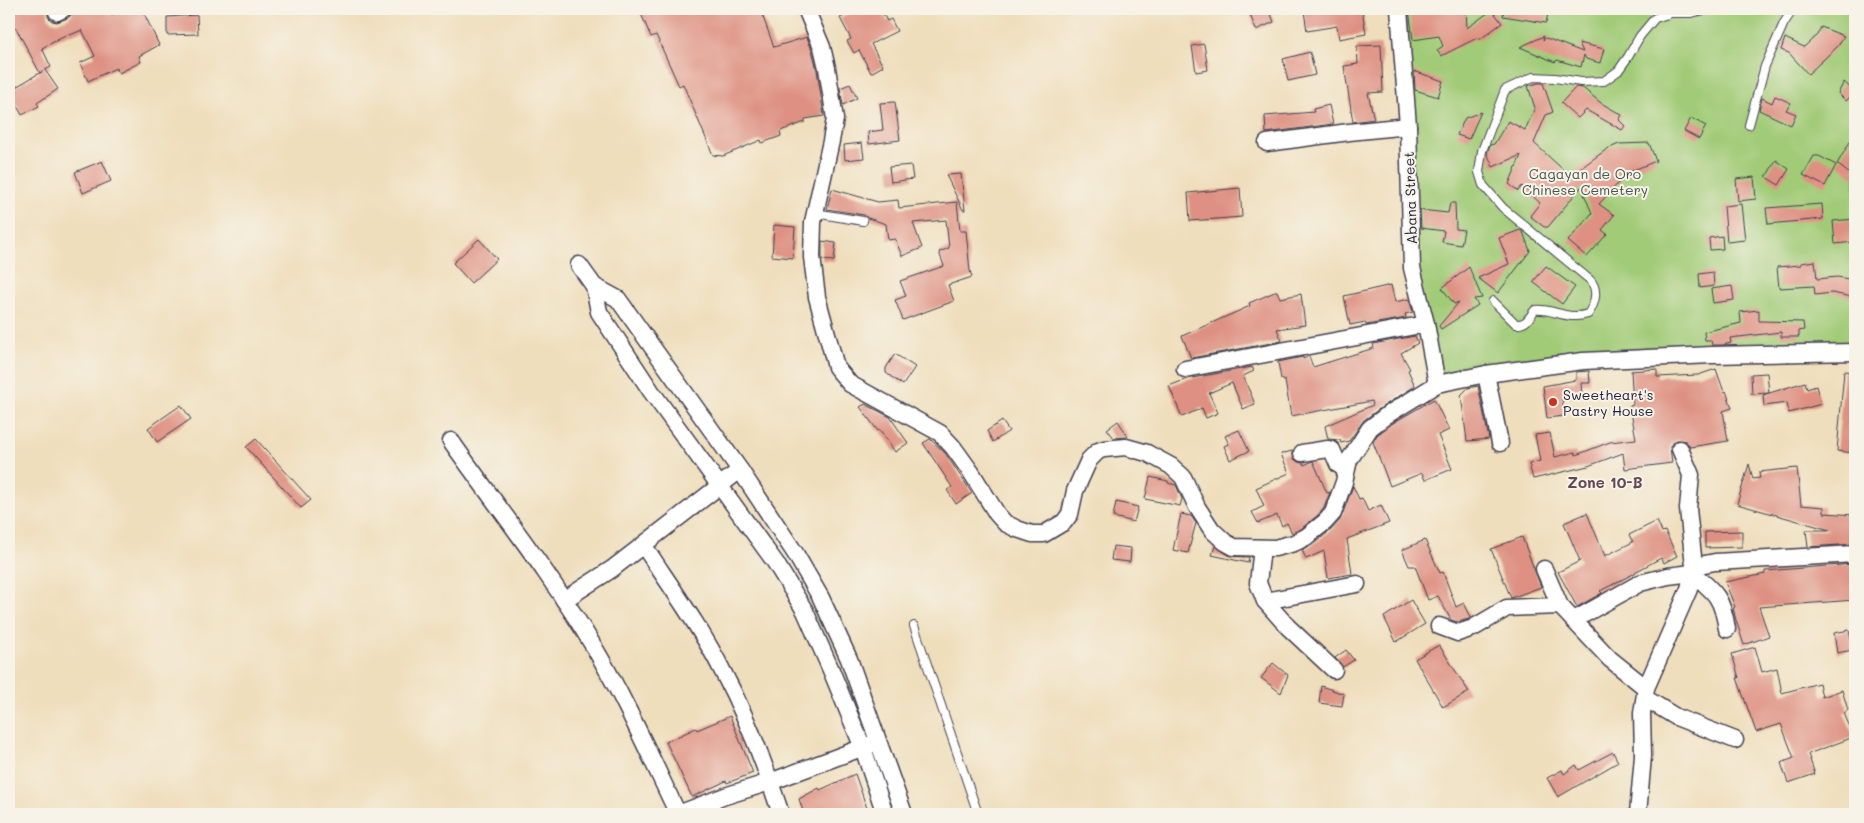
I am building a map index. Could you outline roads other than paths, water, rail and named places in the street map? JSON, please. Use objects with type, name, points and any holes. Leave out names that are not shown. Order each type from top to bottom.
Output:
[{"type":"street","points":[[806,9],[822,47],[835,119],[815,213],[812,257],[817,297],[836,367],[850,384],[893,406],[945,438],[971,472],[987,500],[1005,523],[1032,534],[1044,534],[1064,522],[1070,514],[1075,491],[1086,465],[1094,455],[1104,449],[1126,447],[1147,453],[1171,466],[1183,477],[1197,507],[1212,530],[1225,542],[1234,547],[1275,548],[1294,543],[1306,537],[1325,522],[1333,513],[1344,482],[1345,470],[1356,448],[1370,428],[1387,415],[1437,384],[1486,374],[1583,360],[1855,352]]},
{"type":"street","name":"Abana Street","points":[[1399,9],[1408,126],[1412,268],[1426,324],[1437,384]]},
{"type":"street","points":[[1267,143],[1408,126]]},
{"type":"street","points":[[579,265],[594,286],[599,312],[652,391],[775,562],[804,611],[863,748],[885,814]]},
{"type":"street","points":[[594,286],[618,299],[740,470],[795,553],[821,598],[849,660],[904,814]]},
{"type":"street","points":[[1185,369],[1426,324]]},
{"type":"street","points":[[1486,374],[1500,443]]},
{"type":"street","points":[[451,440],[564,600],[594,647],[625,701],[678,814],[878,742]]},
{"type":"street","points":[[1302,453],[1326,449],[1332,450],[1338,464],[1345,470]]},
{"type":"street","points":[[1638,814],[1643,756],[1642,713],[1645,693],[1689,589],[1693,570],[1688,509],[1691,475],[1680,449]]},
{"type":"street","points":[[564,600],[644,546],[740,470]]},
{"type":"street","points":[[644,546],[686,609],[723,671],[754,738],[781,814]]},
{"type":"street","points":[[1262,548],[1258,583],[1265,601],[1288,627],[1334,670]]},
{"type":"street","points":[[1574,620],[1640,583],[1693,570],[1715,562],[1855,554]]},
{"type":"street","points":[[1544,569],[1560,606],[1645,693],[1676,717],[1735,740]]},
{"type":"street","points":[[1693,570],[1716,594],[1722,604],[1727,629]]},
{"type":"street","points":[[1265,601],[1357,584]]},
{"type":"street","points":[[804,611],[821,598]]},
{"type":"street","points":[[1439,626],[1458,633],[1473,628],[1487,618],[1507,608],[1560,606]]},
{"type":"lane","points":[[1493,301],[1516,324],[1520,324],[1528,321],[1535,310],[1573,317],[1588,314],[1592,307],[1595,292],[1595,286],[1590,280],[1503,208],[1483,185],[1479,172],[1482,151],[1505,90],[1533,77],[1581,82],[1604,81],[1618,71],[1640,36],[1655,18],[1671,13],[1690,13],[1709,9]]},
{"type":"lane","points":[[1749,125],[1765,66],[1792,9]]},
{"type":"lane","points":[[815,213],[863,221]]},
{"type":"lane","points":[[914,626],[978,814]]},
{"type":"place","name":"Sweetheart's Pastry House","points":[[1553,402]]},
{"type":"district","name":"Zone 10-B","points":[[1605,482]]},
{"type":"park label","name":"Cagayan de Oro Chinese Cemetery","points":[[1585,182]]}]
